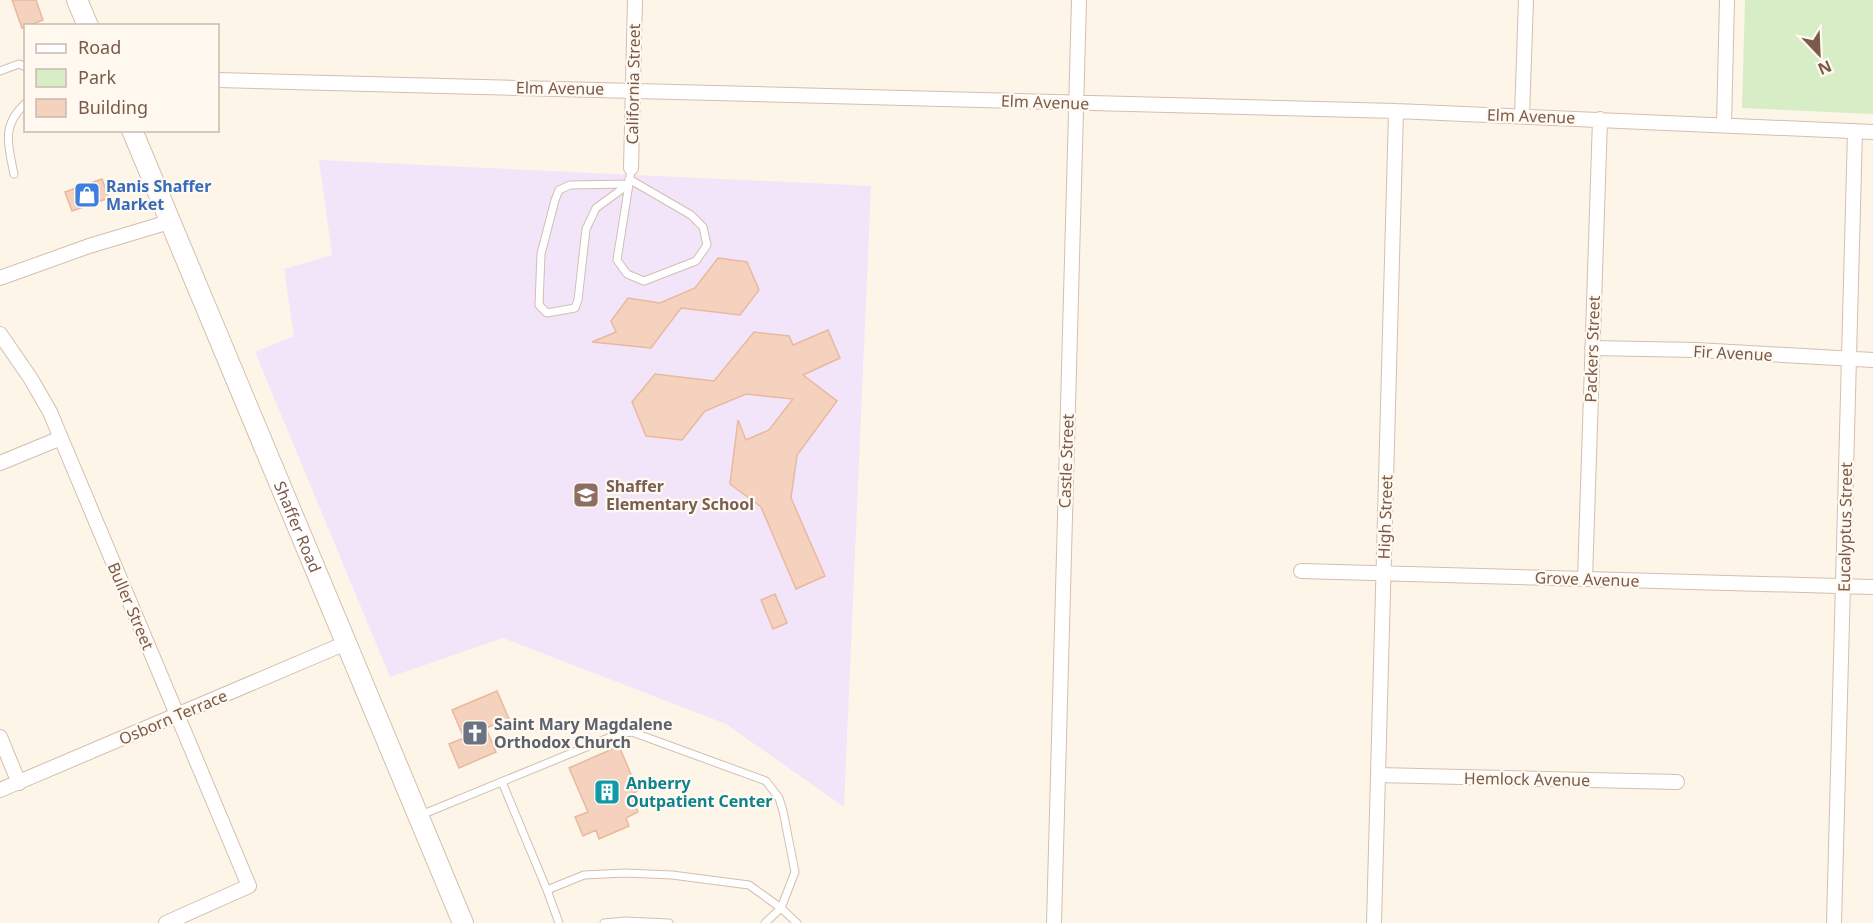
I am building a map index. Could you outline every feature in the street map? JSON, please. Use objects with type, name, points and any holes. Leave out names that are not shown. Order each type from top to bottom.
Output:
[{"type":"main road","points":[[76,0],[87,24]]},
{"type":"main road","name":"Shaffer Road","points":[[133,132],[463,923]]},
{"type":"street","name":"California Street","points":[[630,177],[635,0]]},
{"type":"street","name":"Castle Street","points":[[1054,923],[1079,0]]},
{"type":"street","points":[[1522,116],[1526,0]]},
{"type":"street","points":[[1724,125],[1728,0]]},
{"type":"street","name":"Elm Avenue","points":[[219,80],[1396,111],[1873,132]]},
{"type":"street","name":"High Street","points":[[1374,923],[1396,111]]},
{"type":"street","name":"Packers Street","points":[[1585,579],[1600,119]]},
{"type":"street","name":"Eucalyptus Street","points":[[1834,923],[1855,131]]},
{"type":"street","points":[[0,278],[89,246],[169,222]]},
{"type":"street","name":"Buller Street","points":[[0,334],[31,379],[50,412],[249,886],[166,923]]},
{"type":"street","name":"Fir Avenue","points":[[1592,348],[1696,350],[1873,360]]},
{"type":"street","points":[[0,463],[61,438]]},
{"type":"street","name":"Grove Avenue","points":[[1301,571],[1843,588],[1873,587]]},
{"type":"street","name":"Osborn Terrace","points":[[0,790],[346,643]]},
{"type":"street","points":[[0,737],[19,783]]},
{"type":"street","name":"Hemlock Avenue","points":[[1378,775],[1677,782]]},
{"type":"lane","points":[[0,71],[19,64],[24,66]]},
{"type":"lane","points":[[14,174],[9,148],[10,122],[24,105]]},
{"type":"lane","points":[[630,177],[597,208],[585,229],[578,300],[575,308],[547,313],[542,310],[539,305],[541,254],[559,190],[570,185],[630,177],[692,215],[703,227],[707,244],[696,261],[644,281],[627,274],[617,260],[630,177]]},
{"type":"lane","points":[[418,816],[618,734],[632,732],[766,781],[779,798],[795,872],[781,908],[765,923]]},
{"type":"lane","points":[[502,782],[559,923]]},
{"type":"lane","points":[[547,890],[584,875],[625,873],[672,875],[749,885],[781,908],[796,923]]},
{"type":"lane","points":[[604,923],[625,921],[669,923]]},
{"type":"shaded area","name":"Shaffer Elementary School","points":[[319,160],[871,186],[844,807],[726,724],[503,638],[390,677],[255,352],[294,336],[284,269],[332,255]]},
{"type":"green space","points":[[1745,0],[1873,0],[1873,114],[1742,108]]},
{"type":"building","points":[[12,0],[36,0],[43,20],[24,24],[22,28]]},
{"type":"building","name":"Ranis Shaffer Market","points":[[102,179],[109,198],[72,211],[65,192]]},
{"type":"building","points":[[718,258],[747,262],[759,290],[740,315],[681,308],[651,348],[592,342],[616,332],[611,321],[628,298],[660,303],[695,288]]},
{"type":"building","points":[[828,330],[840,358],[803,375],[837,401],[797,455],[791,498],[825,576],[796,589],[761,507],[730,484],[738,420],[746,440],[769,430],[793,399],[746,394],[705,411],[682,440],[646,436],[632,402],[655,374],[714,381],[754,332],[789,336],[793,345]]},
{"type":"building","points":[[775,594],[787,623],[773,629],[761,600]]},
{"type":"building","name":"Saint Mary Magdalene Orthodox Church","points":[[497,691],[509,719],[486,728],[496,752],[459,768],[449,744],[464,738],[452,710]]},
{"type":"building","name":"Anberry Outpatient Center","points":[[619,746],[638,791],[630,794],[638,812],[626,818],[629,826],[599,839],[596,830],[583,836],[575,817],[588,812],[569,768]]},
{"type":"place","name":"Ranis Shaffer Market","points":[[87,195]]},
{"type":"place","name":"Shaffer Elementary School","points":[[586,495]]},
{"type":"place","name":"Saint Mary Magdalene Orthodox Church","points":[[475,733]]},
{"type":"place","name":"Anberry Outpatient Center","points":[[607,792]]}]
